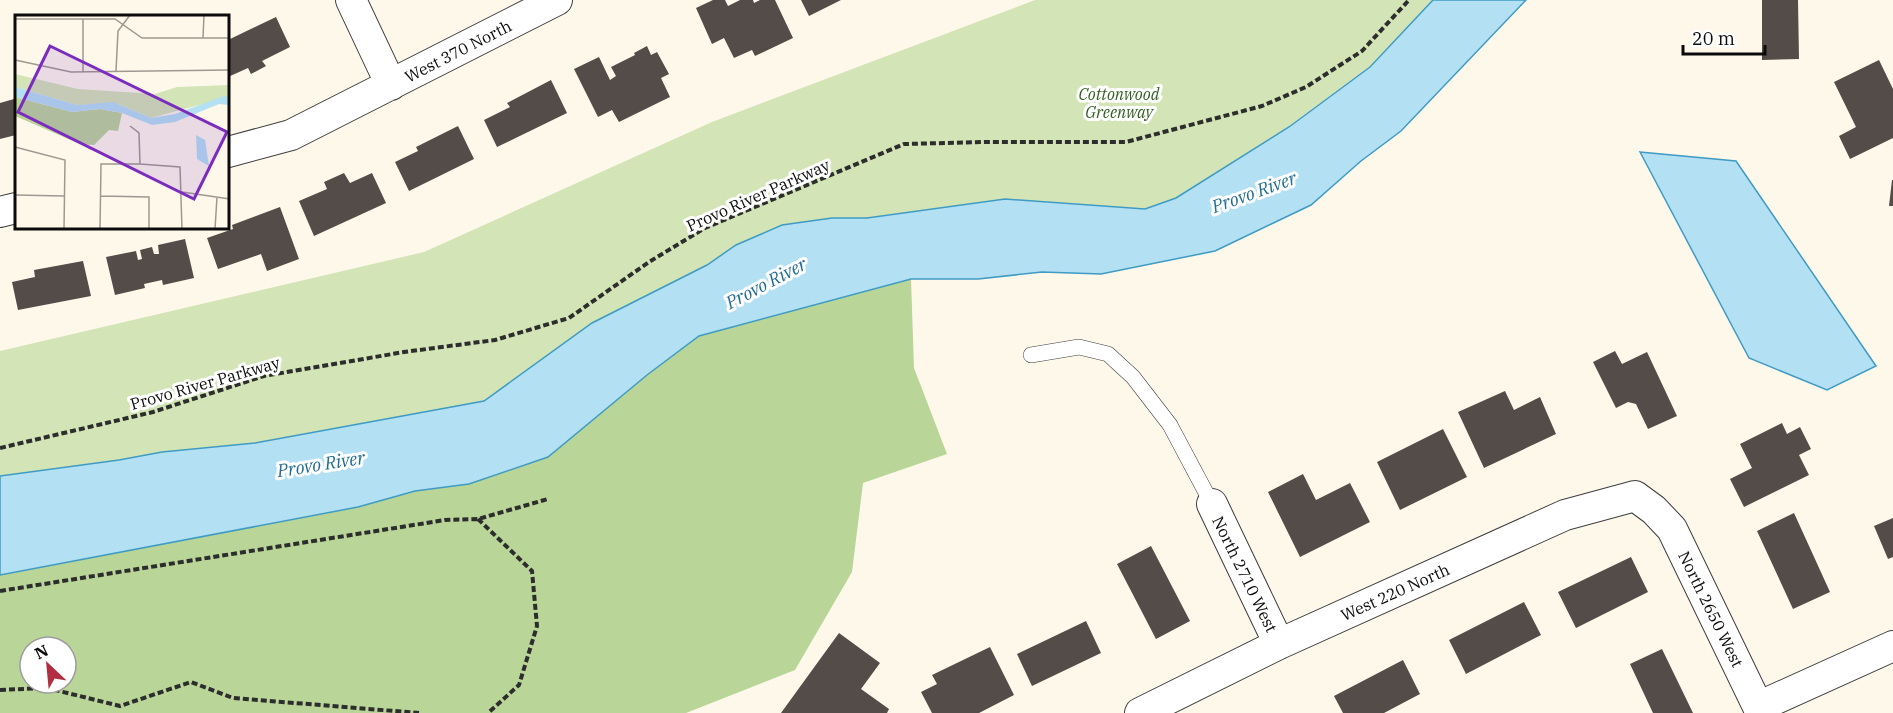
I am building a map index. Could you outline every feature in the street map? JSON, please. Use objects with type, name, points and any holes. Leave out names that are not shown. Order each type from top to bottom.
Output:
[{"type":"street","points":[[351,0],[391,85]]},
{"type":"street","name":"West 370 North","points":[[230,151],[291,135],[557,0]]},
{"type":"street","points":[[0,212],[15,208]]},
{"type":"street","name":"West 220 North","points":[[1140,713],[1279,644],[1565,516],[1635,496],[1654,510]]},
{"type":"street","name":"North 2710 West","points":[[1212,504],[1279,644]]},
{"type":"street","name":"North 2650 West","points":[[1654,510],[1672,529],[1760,710]]},
{"type":"street","points":[[1760,710],[1893,646]]},
{"type":"lane","points":[[1031,355],[1080,347],[1108,354],[1133,377],[1170,425],[1212,504]]},
{"type":"path","name":"Provo River Parkway","points":[[0,448],[153,412],[264,376],[405,352],[495,340],[569,318],[649,262],[705,228],[904,144],[1126,142],[1262,106],[1306,87],[1362,51],[1409,0]]},
{"type":"path","points":[[0,591],[445,520],[478,519],[548,499]]},
{"type":"path","points":[[478,519],[532,571],[537,626],[519,685],[488,713]]},
{"type":"path","points":[[0,690],[47,688],[120,706],[191,682],[233,698],[419,713]]},
{"type":"green space","name":"Cottonwood Greenway","points":[[1035,0],[1433,0],[1369,67],[1288,127],[1176,198],[1145,209],[1005,199],[867,218],[832,218],[736,245],[707,265],[651,295],[537,363],[484,401],[255,443],[162,452],[0,476],[0,351],[424,252],[712,122]]},
{"type":"green space","points":[[911,279],[914,368],[947,454],[863,483],[852,572],[795,670],[686,713],[0,713],[0,575],[358,507],[415,491],[469,484],[548,457],[647,375],[699,336]]},
{"type":"water","name":"Provo River","points":[[1433,0],[1526,0],[1401,131],[1361,161],[1311,205],[1215,251],[1101,274],[1042,272],[978,279],[911,279],[699,336],[647,375],[548,457],[469,484],[415,491],[358,507],[0,575],[0,476],[162,452],[255,443],[484,401],[592,323],[707,265],[736,245],[782,225],[832,218],[867,218],[1005,199],[1145,209],[1176,198],[1289,127],[1370,67]]},
{"type":"water","points":[[1640,152],[1736,161],[1876,366],[1827,390],[1749,358]]},
{"type":"building","points":[[713,0],[725,0],[728,6],[740,0],[753,0],[754,3],[760,0],[775,0],[793,38],[755,56],[752,50],[734,58],[724,38],[712,44],[696,8]]},
{"type":"building","points":[[801,0],[841,0],[809,16]]},
{"type":"building","points":[[1762,0],[1798,0],[1799,59],[1762,60]]},
{"type":"building","points":[[276,17],[290,47],[262,61],[266,66],[251,74],[248,68],[230,76],[230,39]]},
{"type":"building","points":[[647,46],[651,55],[657,52],[669,74],[661,78],[670,97],[619,122],[612,110],[598,117],[574,69],[599,57],[610,80],[616,76],[611,67]]},
{"type":"building","points":[[1879,60],[1893,89],[1893,138],[1850,159],[1839,136],[1856,127],[1834,82]]},
{"type":"building","points":[[551,80],[567,113],[497,147],[484,120],[510,107],[507,103]]},
{"type":"building","points":[[15,99],[15,135],[0,139],[0,103]]},
{"type":"building","points":[[458,126],[474,159],[409,191],[395,162],[418,151],[416,147]]},
{"type":"building","points":[[344,173],[350,183],[372,173],[386,203],[314,236],[299,201],[327,189],[324,182]]},
{"type":"building","points":[[1892,180],[1893,206],[1889,206]]},
{"type":"building","points":[[280,207],[299,259],[267,271],[261,254],[218,269],[207,238],[233,229],[232,225]]},
{"type":"building","points":[[185,239],[194,278],[163,285],[162,280],[144,284],[145,288],[115,295],[106,257],[136,251],[138,260],[142,259],[140,250],[152,247],[154,254],[159,254],[158,245]]},
{"type":"building","points":[[83,261],[91,296],[18,310],[12,282],[35,277],[34,270]]},
{"type":"building","points":[[1615,351],[1622,364],[1647,352],[1677,416],[1648,429],[1636,404],[1628,402],[1616,408],[1593,362]]},
{"type":"building","points":[[1505,391],[1514,410],[1540,397],[1556,434],[1484,468],[1458,412]]},
{"type":"building","points":[[1782,423],[1787,434],[1800,427],[1811,449],[1799,455],[1809,475],[1744,507],[1730,479],[1752,468],[1740,444]]},
{"type":"building","points":[[1443,429],[1467,477],[1400,510],[1377,462]]},
{"type":"building","points":[[1303,474],[1316,500],[1350,483],[1370,522],[1300,557],[1268,492]]},
{"type":"building","points":[[1794,513],[1830,592],[1793,609],[1757,531]]},
{"type":"building","points":[[1893,518],[1893,557],[1888,559],[1874,526]]},
{"type":"building","points":[[1151,546],[1190,621],[1156,639],[1117,564]]},
{"type":"building","points":[[1631,557],[1648,592],[1576,628],[1558,592]]},
{"type":"building","points":[[1524,602],[1541,635],[1466,674],[1449,640]]},
{"type":"building","points":[[1086,621],[1101,653],[1032,686],[1017,654]]},
{"type":"building","points":[[839,633],[880,663],[861,689],[889,709],[887,713],[781,713]]},
{"type":"building","points":[[990,647],[1014,695],[979,713],[932,713],[921,692],[937,684],[932,675]]},
{"type":"building","points":[[1662,649],[1693,713],[1653,713],[1630,664]]},
{"type":"building","points":[[1403,660],[1420,694],[1384,713],[1343,713],[1334,696]]}]
